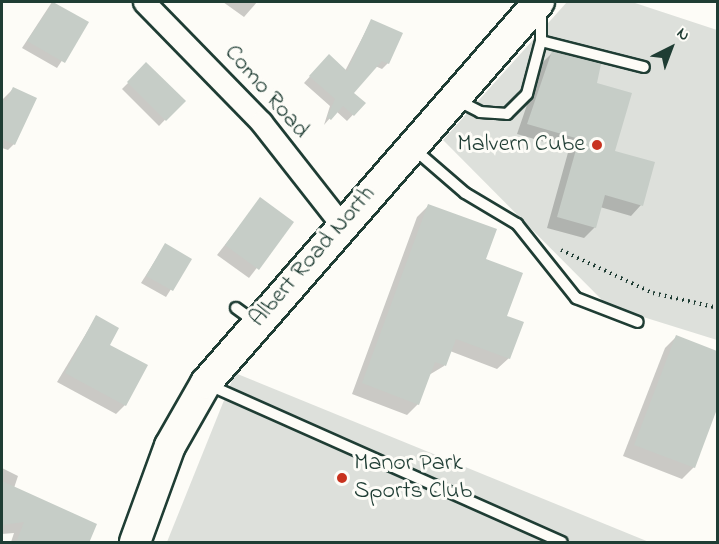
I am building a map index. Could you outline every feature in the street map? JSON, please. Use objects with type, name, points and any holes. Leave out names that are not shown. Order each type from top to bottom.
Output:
[{"type":"street","name":"Albert Road North","points":[[135,543],[171,447],[245,315],[341,224],[540,2]]},
{"type":"street","name":"Como Road","points":[[151,4],[261,122],[341,224]]},
{"type":"lane","points":[[455,99],[480,112],[507,114],[527,94],[541,41],[540,2]]},
{"type":"lane","points":[[541,41],[644,67]]},
{"type":"lane","points":[[412,146],[465,193],[517,224],[576,298],[638,322]]},
{"type":"lane","points":[[206,383],[562,543]]},
{"type":"path","points":[[556,247],[653,293],[717,308]]},
{"type":"shaded area","points":[[567,2],[632,2],[717,30],[717,340],[608,306],[443,140]]},
{"type":"shaded area","name":"Manor Park Sports Club","points":[[235,373],[649,542],[167,542]]},
{"type":"building","points":[[53,2],[89,22],[65,63],[27,41]]},
{"type":"building","points":[[371,19],[403,33],[389,64],[382,61],[354,93],[366,103],[354,116],[343,106],[331,120],[327,117],[335,99],[309,76],[329,54],[347,71]]},
{"type":"building","name":"Malvern Cube","points":[[552,51],[601,64],[597,83],[632,93],[615,151],[655,162],[643,206],[605,195],[596,228],[557,217],[579,139],[527,124]]},
{"type":"building","points":[[146,62],[186,101],[166,121],[127,82]]},
{"type":"building","points":[[13,87],[37,98],[15,145],[2,139],[2,99],[6,101]]},
{"type":"building","points":[[260,197],[294,222],[259,270],[225,245]]},
{"type":"building","points":[[428,204],[497,229],[486,259],[523,273],[507,316],[524,322],[510,359],[456,339],[446,366],[435,362],[419,405],[362,383]]},
{"type":"building","points":[[165,243],[192,259],[173,291],[146,276]]},
{"type":"building","points":[[96,315],[119,328],[110,345],[148,365],[126,406],[65,373]]},
{"type":"building","points":[[676,335],[717,351],[717,409],[695,468],[634,445]]},
{"type":"building","points":[[2,481],[97,524],[89,543],[16,543],[24,522],[2,525]]},
{"type":"place","name":"Malvern Cube","points":[[597,145]]},
{"type":"place","name":"Manor Park Sports Club","points":[[342,478]]}]
